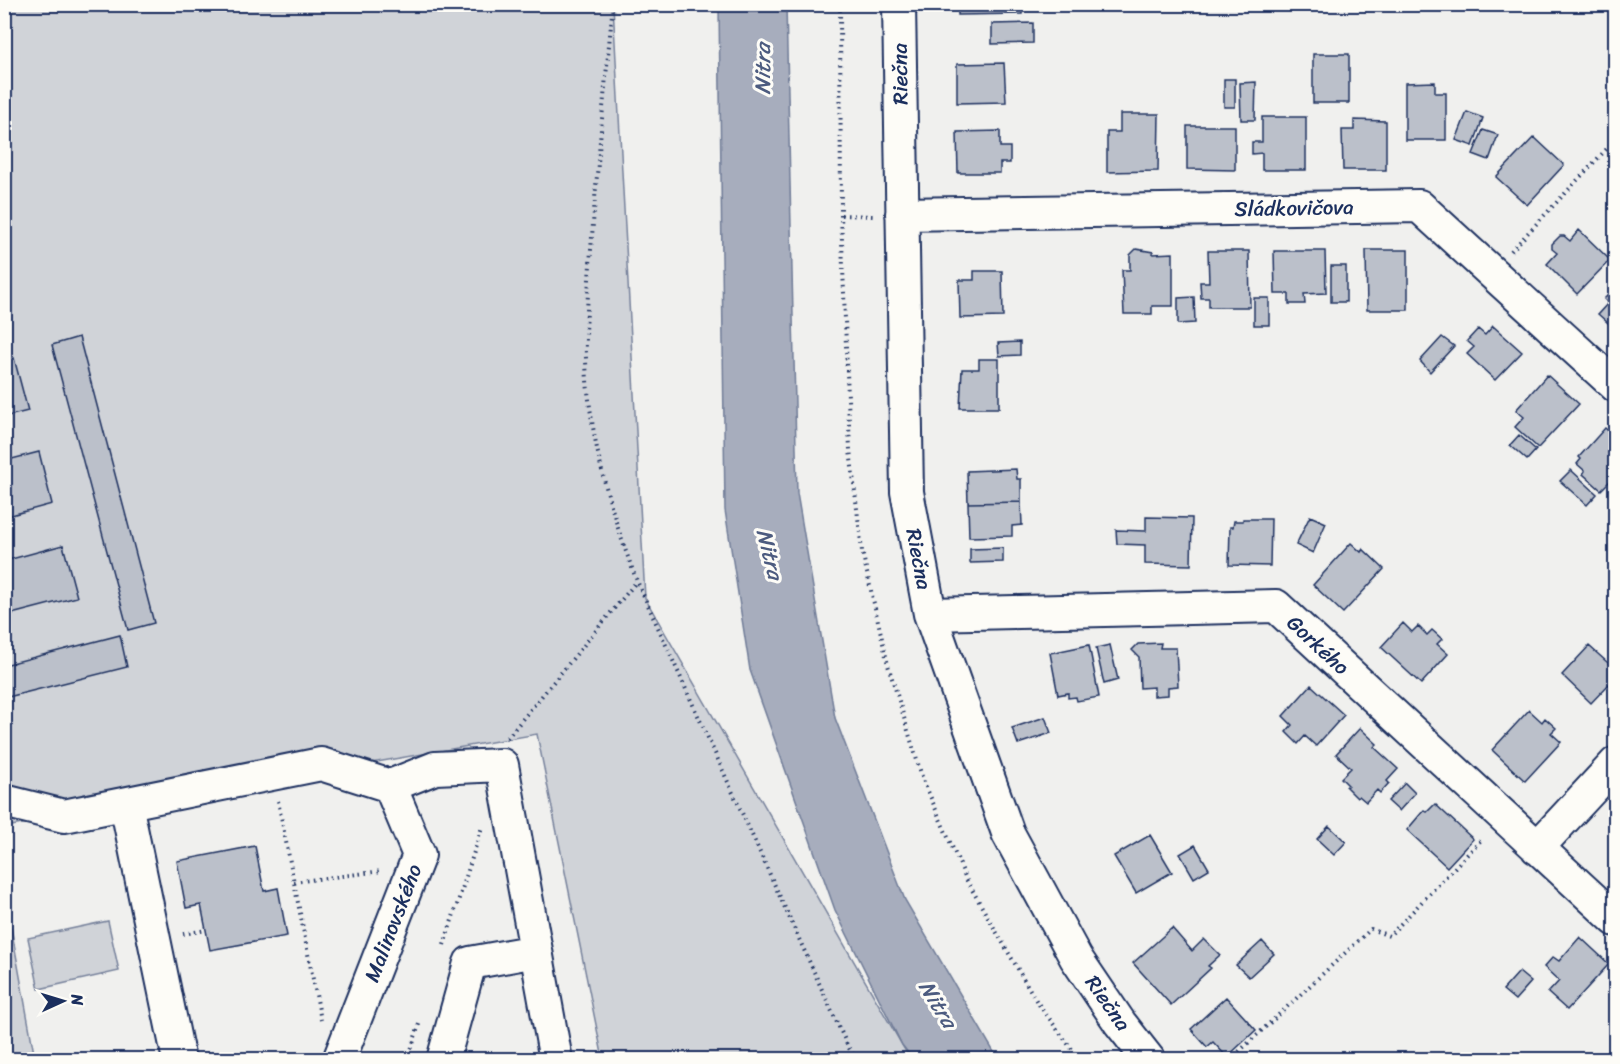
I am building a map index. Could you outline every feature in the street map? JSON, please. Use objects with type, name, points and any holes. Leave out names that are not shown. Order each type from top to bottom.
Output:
[{"type":"street","name":"Riečna","points":[[899,4],[888,215],[907,492],[930,614],[1008,833],[1076,958],[1120,1023],[1149,1059]]},
{"type":"street","name":"Sládkovičova","points":[[888,215],[1419,206],[1616,386]]},
{"type":"street","name":"Gorkého","points":[[930,614],[1276,606],[1616,920]]},
{"type":"street","points":[[4,801],[64,816],[321,764],[390,786],[435,768],[502,765],[556,1059]]},
{"type":"street","points":[[1538,848],[1616,764]]},
{"type":"street","name":"Malinovského","points":[[339,1059],[419,855],[390,786]]},
{"type":"street","points":[[126,804],[178,1059]]},
{"type":"street","points":[[443,1059],[470,963],[536,951]]},
{"type":"path","points":[[613,4],[587,322],[588,391],[606,488],[619,534],[637,581],[848,1047],[857,1059]]},
{"type":"path","points":[[1491,272],[1616,140]]},
{"type":"path","points":[[841,215],[888,215]]},
{"type":"path","points":[[502,765],[501,745],[637,581]]},
{"type":"path","points":[[272,774],[323,1030]]},
{"type":"path","points":[[444,946],[484,822]]},
{"type":"path","points":[[1230,1059],[1371,929],[1389,936],[1490,831]]},
{"type":"path","points":[[294,882],[390,870]]},
{"type":"path","points":[[408,1059],[422,1014]]},
{"type":"shaded area","points":[[5,5],[613,5],[645,598],[910,1059],[603,1059],[537,734],[5,827]]},
{"type":"shaded area","points":[[5,894],[35,1059],[5,1059]]},
{"type":"shaded area","points":[[108,921],[119,971],[39,989],[28,938]]},
{"type":"water","name":"Nitra","points":[[719,5],[786,5],[797,493],[835,718],[905,900],[998,1059],[913,1059],[902,1045],[835,910],[750,670],[725,510]]},
{"type":"building","points":[[958,4],[1022,4],[1022,14],[958,15]]},
{"type":"building","points":[[1033,23],[1033,43],[992,44],[992,24]]},
{"type":"building","points":[[1313,54],[1349,54],[1349,103],[1313,103]]},
{"type":"building","points":[[1004,63],[1006,102],[957,103],[957,64]]},
{"type":"building","points":[[1224,79],[1235,79],[1235,107],[1224,107]]},
{"type":"building","points":[[1256,82],[1255,120],[1241,120],[1240,83]]},
{"type":"building","points":[[1435,82],[1435,93],[1446,93],[1446,140],[1405,140],[1405,83]]},
{"type":"building","points":[[1467,112],[1483,118],[1473,146],[1456,140]]},
{"type":"building","points":[[1120,114],[1159,114],[1158,171],[1107,172],[1107,132],[1120,132]]},
{"type":"building","points":[[1262,117],[1306,117],[1306,170],[1262,170],[1262,153],[1252,154],[1252,142],[1262,142]]},
{"type":"building","points":[[1354,120],[1386,121],[1386,170],[1343,170],[1342,130],[1354,130]]},
{"type":"building","points":[[1187,126],[1235,126],[1235,170],[1187,169]]},
{"type":"building","points":[[1483,130],[1498,135],[1489,160],[1473,154]]},
{"type":"building","points":[[1000,131],[1000,147],[1010,147],[1010,163],[1000,163],[1000,173],[958,173],[957,132]]},
{"type":"building","points":[[1534,137],[1564,165],[1527,205],[1496,177]]},
{"type":"building","points":[[1579,230],[1610,260],[1577,294],[1547,264],[1557,253],[1552,249],[1552,244],[1560,236],[1570,241]]},
{"type":"building","points":[[1136,249],[1153,252],[1153,254],[1173,253],[1173,306],[1152,306],[1152,314],[1124,314],[1122,270],[1130,270],[1130,255]]},
{"type":"building","points":[[1366,250],[1408,250],[1408,310],[1367,310]]},
{"type":"building","points":[[1208,251],[1249,251],[1250,307],[1209,307],[1209,298],[1201,298],[1200,282],[1209,282]]},
{"type":"building","points":[[1274,251],[1325,251],[1326,293],[1304,294],[1305,304],[1289,304],[1289,294],[1275,294]]},
{"type":"building","points":[[1331,266],[1346,266],[1346,302],[1331,302]]},
{"type":"building","points":[[974,271],[1002,271],[1003,317],[960,318],[959,280],[974,280]]},
{"type":"building","points":[[1616,287],[1616,330],[1598,314],[1608,303],[1604,299]]},
{"type":"building","points":[[1194,297],[1195,323],[1178,324],[1178,298]]},
{"type":"building","points":[[1254,298],[1269,298],[1269,325],[1254,325]]},
{"type":"building","points":[[1493,326],[1522,352],[1495,380],[1467,354],[1474,347],[1467,341],[1478,329],[1485,335]]},
{"type":"building","points":[[79,337],[154,623],[128,630],[52,345]]},
{"type":"building","points":[[1442,337],[1454,346],[1430,372],[1420,361]]},
{"type":"building","points":[[1020,342],[1020,355],[999,356],[998,343]]},
{"type":"building","points":[[14,358],[28,411],[4,417],[4,361]]},
{"type":"building","points":[[979,359],[999,359],[999,408],[960,408],[962,369],[979,369]]},
{"type":"building","points":[[1547,375],[1579,404],[1538,448],[1515,427],[1524,417],[1516,410]]},
{"type":"building","points":[[1605,428],[1616,438],[1616,475],[1601,490],[1583,474],[1585,471],[1577,464],[1581,459],[1579,457]]},
{"type":"building","points":[[1519,435],[1536,450],[1527,460],[1510,445]]},
{"type":"building","points":[[39,452],[52,504],[4,517],[4,461]]},
{"type":"building","points":[[1016,469],[1017,479],[1021,479],[1021,502],[968,503],[967,471]]},
{"type":"building","points":[[1571,470],[1597,494],[1587,505],[1560,481]]},
{"type":"building","points":[[1021,502],[1022,525],[1012,526],[1012,536],[969,537],[968,503]]},
{"type":"building","points":[[1310,516],[1326,523],[1313,553],[1296,545]]},
{"type":"building","points":[[1146,517],[1192,518],[1191,565],[1145,564],[1145,545],[1117,544],[1116,530],[1146,531]]},
{"type":"building","points":[[1243,519],[1271,519],[1270,566],[1229,565],[1230,527],[1233,527],[1234,521],[1243,521]]},
{"type":"building","points":[[1351,543],[1361,552],[1363,549],[1384,569],[1343,613],[1313,585]]},
{"type":"building","points":[[63,545],[77,597],[4,616],[4,561]]},
{"type":"building","points":[[1003,548],[1003,562],[970,563],[970,549]]},
{"type":"building","points":[[1403,623],[1412,632],[1418,626],[1427,635],[1432,630],[1442,639],[1437,644],[1448,654],[1421,684],[1381,647]]},
{"type":"building","points":[[120,635],[127,667],[4,698],[4,665]]},
{"type":"building","points":[[1161,643],[1160,648],[1176,648],[1178,686],[1168,687],[1168,695],[1154,696],[1154,687],[1140,688],[1139,657],[1132,650],[1138,644]]},
{"type":"building","points":[[1089,645],[1099,697],[1077,701],[1076,697],[1068,698],[1068,693],[1058,695],[1050,653]]},
{"type":"building","points":[[1110,645],[1118,680],[1104,684],[1096,648]]},
{"type":"building","points":[[1589,646],[1616,670],[1616,683],[1613,686],[1610,683],[1591,703],[1562,675]]},
{"type":"building","points":[[1311,685],[1344,715],[1316,746],[1305,736],[1298,744],[1286,732],[1292,725],[1283,716]]},
{"type":"building","points":[[1529,710],[1542,722],[1545,718],[1556,728],[1551,733],[1561,742],[1525,781],[1492,750]]},
{"type":"building","points":[[1045,717],[1051,733],[1018,744],[1012,728]]},
{"type":"building","points":[[1360,728],[1377,744],[1374,747],[1398,769],[1380,793],[1377,790],[1366,802],[1359,796],[1357,798],[1346,787],[1348,785],[1341,778],[1351,768],[1336,754]]},
{"type":"building","points":[[1405,783],[1415,793],[1399,811],[1388,801]]},
{"type":"building","points":[[1435,804],[1473,839],[1447,867],[1407,830],[1424,810],[1427,812]]},
{"type":"building","points":[[1329,826],[1346,842],[1334,855],[1317,839]]},
{"type":"building","points":[[1150,835],[1172,872],[1136,893],[1114,856]]},
{"type":"building","points":[[1195,845],[1209,869],[1194,878],[1180,854]]},
{"type":"building","points":[[255,846],[264,891],[278,888],[287,936],[210,950],[201,905],[186,908],[177,861]]},
{"type":"building","points":[[1172,928],[1192,951],[1204,939],[1220,955],[1208,966],[1211,968],[1171,1005],[1133,963]]},
{"type":"building","points":[[1580,937],[1609,964],[1567,1010],[1548,993],[1559,981],[1544,967],[1553,957],[1559,961]]},
{"type":"building","points":[[1262,941],[1274,954],[1249,977],[1236,965]]},
{"type":"building","points":[[1519,972],[1531,982],[1515,1000],[1503,990]]},
{"type":"building","points":[[1226,997],[1256,1030],[1227,1057],[1213,1042],[1207,1047],[1191,1029]]}]
